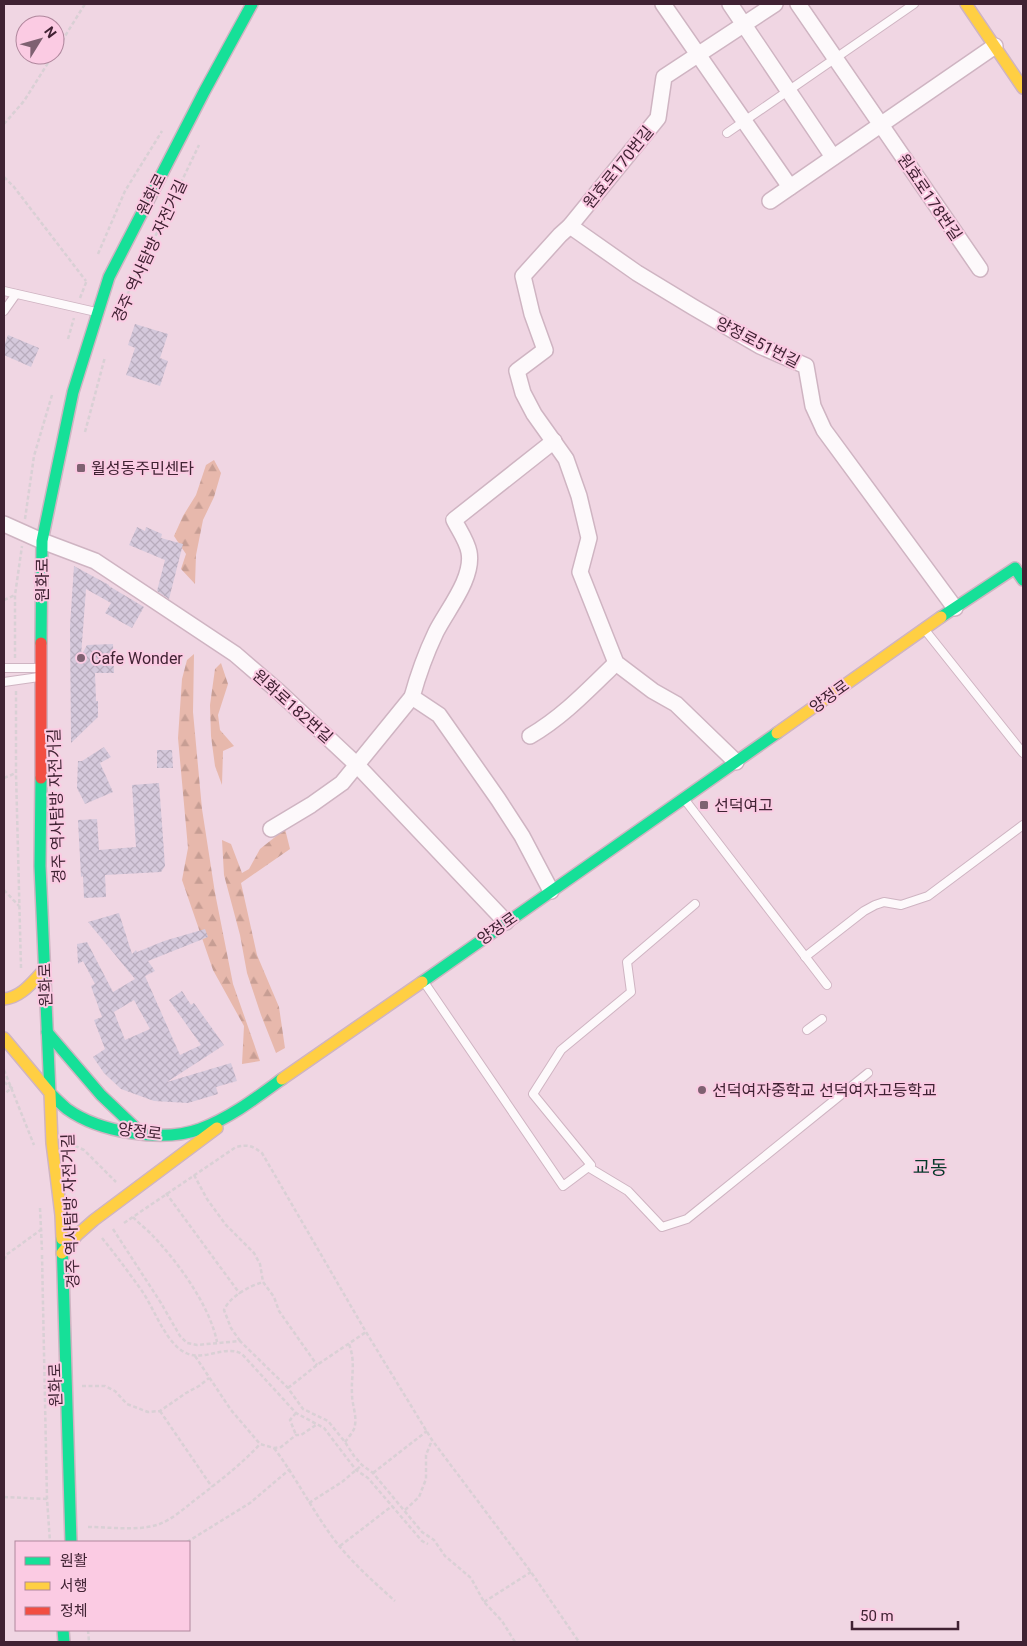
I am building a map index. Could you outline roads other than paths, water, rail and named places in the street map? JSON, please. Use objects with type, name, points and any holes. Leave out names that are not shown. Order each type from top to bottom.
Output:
[{"type":"main road","name":"원화로","points":[[71,1541],[61,1215],[52,1143],[40,866],[42,541],[72,392],[113,268],[252,4]]},
{"type":"main road","points":[[966,4],[995,46],[1018,70],[1023,88]]},
{"type":"main road","points":[[1019,565],[1023,580]]},
{"type":"main road","name":"양정로","points":[[4,1038],[50,1093],[67,1109],[102,1126],[159,1136],[187,1133],[211,1124],[235,1112],[923,629],[1019,565]]},
{"type":"main road","points":[[4,999],[11,999],[22,992],[44,970]]},
{"type":"main road","points":[[47,1032],[101,1095],[142,1134]]},
{"type":"main road","points":[[62,1254],[71,1240],[99,1215],[190,1151],[235,1112]]},
{"type":"main road","points":[[49,1215],[58,1200]]},
{"type":"main road","points":[[56,1436],[60,1541]]},
{"type":"street","points":[[663,4],[790,187]]},
{"type":"street","points":[[730,4],[833,157]]},
{"type":"street","name":"원효로170번길","points":[[554,442],[534,414],[517,371],[545,350],[532,314],[523,276],[570,226],[658,118],[664,77],[775,4]]},
{"type":"street","points":[[798,4],[835,58]]},
{"type":"street","points":[[770,201],[995,46]]},
{"type":"street","name":"원효로178번길","points":[[835,58],[980,269]]},
{"type":"street","name":"양정로51번길","points":[[570,226],[637,273],[693,307],[760,346],[806,366],[813,406],[824,430],[955,608]]},
{"type":"street","points":[[271,828],[311,805],[342,783],[412,697],[419,671],[436,632],[462,585],[469,565],[469,551],[454,520],[554,442],[566,459],[579,496],[588,538],[580,572],[616,662],[653,691],[676,704],[736,762]]},
{"type":"street","name":"원화로182번길","points":[[4,524],[95,562],[235,654],[278,691],[356,764],[506,922]]},
{"type":"street","points":[[530,736],[546,727],[573,705],[616,662]]},
{"type":"street","points":[[412,697],[438,715],[522,836],[551,890]]},
{"type":"lane","points":[[727,133],[914,4]]},
{"type":"lane","points":[[4,291],[98,313]]},
{"type":"lane","points":[[4,311],[16,294]]},
{"type":"lane","points":[[923,629],[1023,753]]},
{"type":"lane","points":[[4,668],[41,673]]},
{"type":"lane","points":[[4,682],[41,673]]},
{"type":"lane","points":[[684,798],[827,985]]},
{"type":"lane","points":[[805,956],[874,905],[884,902],[901,905],[928,896],[1023,825]]},
{"type":"lane","points":[[423,980],[563,1186],[591,1165],[533,1094],[561,1050],[631,992],[627,962],[695,904]]},
{"type":"lane","points":[[807,1030],[822,1019]]},
{"type":"lane","points":[[588,1167],[628,1191],[662,1227],[687,1219],[868,1073]]},
{"type":"place","name":"월성동주민센타","points":[[81,468]]},
{"type":"place","name":"Cafe Wonder","points":[[81,658]]},
{"type":"place","name":"선덕여고","points":[[704,805]]},
{"type":"place","name":"선덕여자중학교 선덕여자고등학교","points":[[702,1090]]},
{"type":"district","name":"교동","points":[[930,1167]]}]
